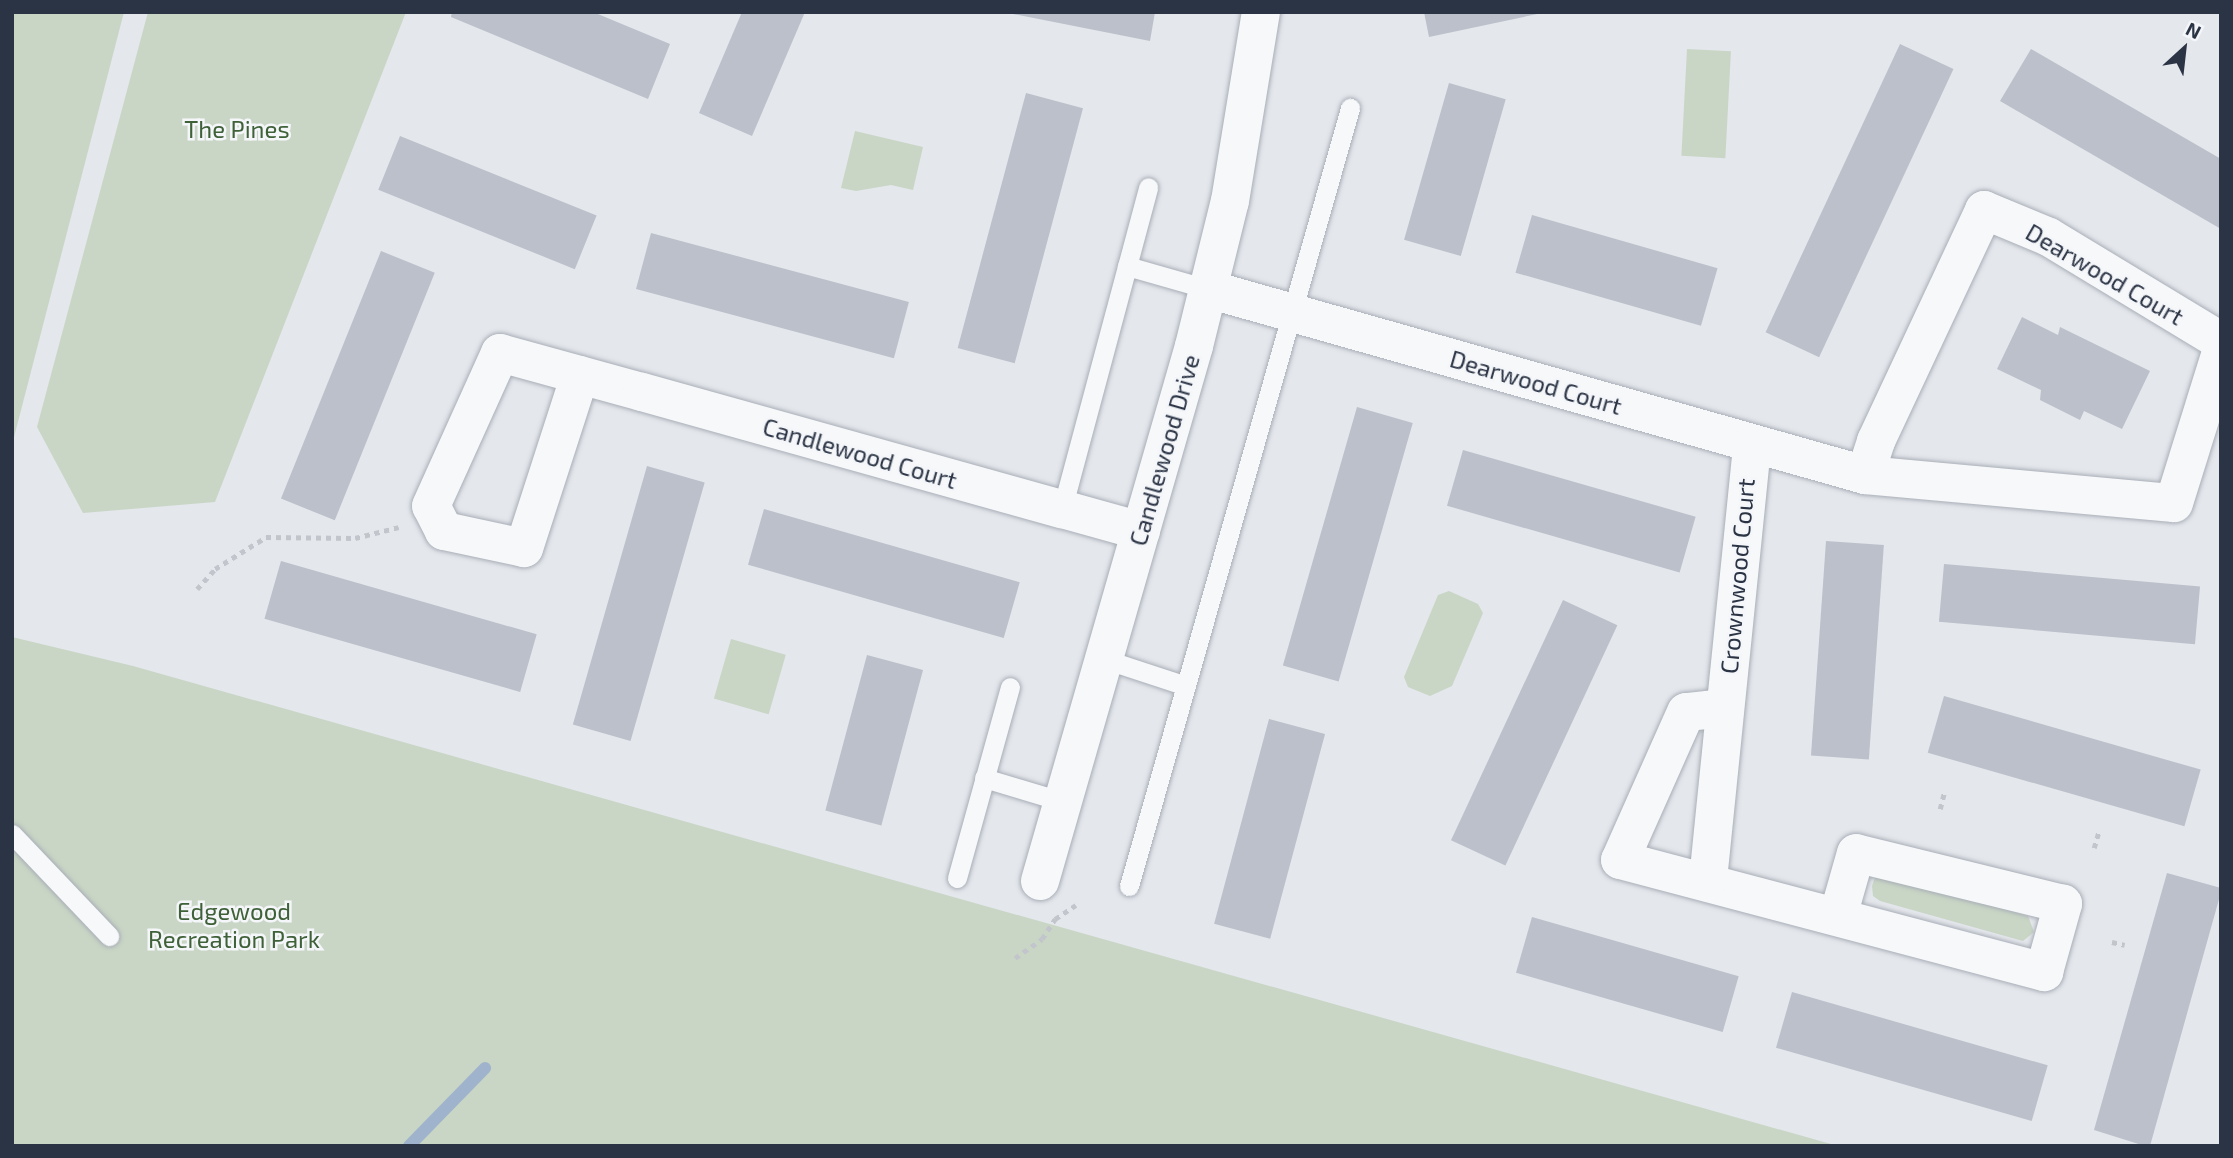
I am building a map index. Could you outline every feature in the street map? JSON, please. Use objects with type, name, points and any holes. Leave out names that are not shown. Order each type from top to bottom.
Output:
[{"type":"street","name":"Candlewood Drive","points":[[1040,881],[1208,289],[1242,141],[1261,12]]},
{"type":"street","name":"Dearwood Court","points":[[1865,475],[1876,441],[1984,210],[2049,237],[2221,341]]},
{"type":"street","name":"Dearwood Court","points":[[1208,289],[1865,475],[2174,503],[2221,352]]},
{"type":"street","name":"Candlewood Court","points":[[437,517],[431,506],[500,353],[1141,531]]},
{"type":"street","points":[[437,517],[444,531],[524,548],[580,375]]},
{"type":"street","name":"Crownwood Court","points":[[1708,880],[1752,445]]},
{"type":"street","name":"Crownwood Court","points":[[1725,708],[1686,712],[1620,860],[1708,880],[1838,916],[2043,972],[2063,904],[1856,853],[1838,916]]},
{"type":"lane","points":[[1129,886],[1350,108]]},
{"type":"lane","points":[[1062,509],[1149,187]]},
{"type":"lane","points":[[1127,266],[1208,289]]},
{"type":"lane","points":[[1104,659],[1186,686]]},
{"type":"lane","points":[[957,878],[1010,687]]},
{"type":"lane","points":[[984,778],[1064,802]]},
{"type":"lane","points":[[12,834],[109,936]]},
{"type":"path","points":[[197,589],[223,562],[266,537],[355,538],[437,517]]},
{"type":"path","points":[[1940,809],[1944,793]]},
{"type":"path","points":[[2095,848],[2099,831]]},
{"type":"path","points":[[1015,958],[1042,939],[1055,919],[1076,905]]},
{"type":"path","points":[[2112,942],[2126,945]]},
{"type":"green space","points":[[12,12],[124,12],[12,445]]},
{"type":"green space","name":"The Pines","points":[[148,12],[406,12],[215,502],[83,513],[37,427]]},
{"type":"green space","points":[[1687,49],[1731,51],[1725,158],[1681,156]]},
{"type":"green space","points":[[855,131],[923,147],[913,190],[891,185],[856,191],[841,188]]},
{"type":"green space","points":[[1449,591],[1478,604],[1483,613],[1452,686],[1430,696],[1408,687],[1404,677],[1438,595]]},
{"type":"green space","name":"Edgewood Recreation Park","points":[[12,637],[133,666],[1838,1146],[12,1146]]},
{"type":"green space","points":[[731,639],[786,655],[769,714],[714,699]]},
{"type":"green space","points":[[1887,875],[2028,916],[2034,932],[2023,941],[1880,901],[1873,896],[1872,886],[1875,877]]},
{"type":"building","points":[[452,12],[593,12],[670,44],[648,99],[451,17]]},
{"type":"building","points":[[742,12],[805,12],[752,136],[699,113]]},
{"type":"building","points":[[1003,12],[1155,12],[1150,41]]},
{"type":"building","points":[[1424,12],[1542,12],[1542,13],[1429,37]]},
{"type":"building","points":[[1900,44],[1953,69],[1819,357],[1766,332]]},
{"type":"building","points":[[2031,49],[2221,159],[2221,229],[2000,101]]},
{"type":"building","points":[[1449,83],[1506,99],[1461,256],[1404,240]]},
{"type":"building","points":[[1026,93],[1083,108],[1015,363],[958,348]]},
{"type":"building","points":[[400,136],[597,215],[575,269],[378,190]]},
{"type":"building","points":[[1532,215],[1718,268],[1701,326],[1515,273]]},
{"type":"building","points":[[651,233],[909,302],[894,358],[636,289]]},
{"type":"building","points":[[381,251],[435,273],[335,520],[281,499]]},
{"type":"building","points":[[2022,317],[2058,335],[2060,327],[2150,371],[2122,429],[2084,411],[2080,420],[2040,400],[2041,390],[1997,369]]},
{"type":"building","points":[[1357,407],[1413,423],[1339,682],[1283,666]]},
{"type":"building","points":[[1463,450],[1696,517],[1680,572],[1447,506]]},
{"type":"building","points":[[647,466],[705,483],[631,741],[573,725]]},
{"type":"building","points":[[764,509],[1020,582],[1004,638],[748,565]]},
{"type":"building","points":[[1826,541],[1884,545],[1869,760],[1811,755]]},
{"type":"building","points":[[281,561],[537,634],[520,692],[264,619]]},
{"type":"building","points":[[1944,564],[2200,586],[2195,644],[1939,622]]},
{"type":"building","points":[[1563,600],[1617,625],[1505,866],[1451,840]]},
{"type":"building","points":[[867,655],[923,670],[881,826],[825,811]]},
{"type":"building","points":[[1944,696],[2201,770],[2184,826],[1928,753]]},
{"type":"building","points":[[1269,719],[1325,734],[1270,939],[1214,924]]},
{"type":"building","points":[[2167,873],[2221,888],[2221,892],[2150,1146],[2145,1146],[2094,1130]]},
{"type":"building","points":[[1532,917],[1739,976],[1723,1032],[1516,973]]},
{"type":"building","points":[[1792,992],[2048,1065],[2032,1121],[1776,1048]]},
{"type":"waterway","points":[[409,1146],[485,1068]]}]
